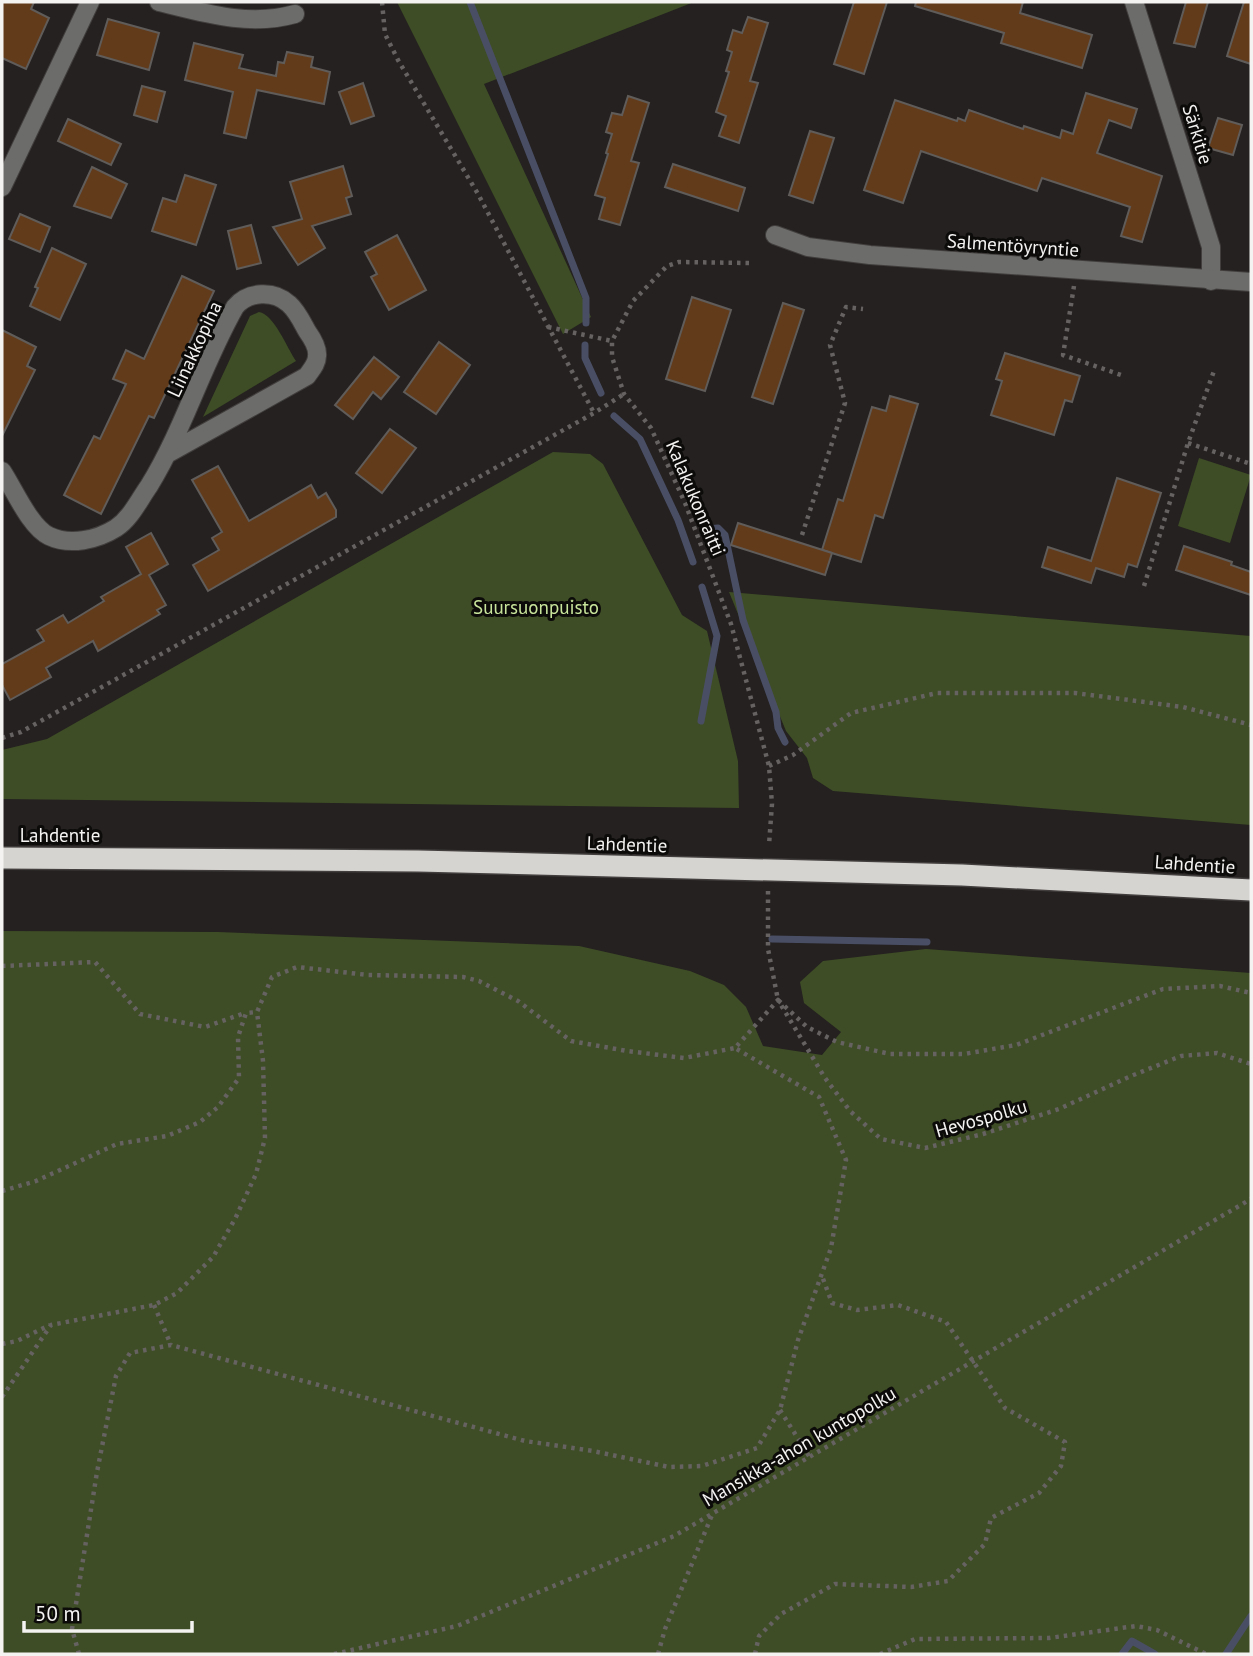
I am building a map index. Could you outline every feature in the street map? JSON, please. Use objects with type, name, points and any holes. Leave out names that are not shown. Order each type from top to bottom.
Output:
[{"type":"highway","name":"Lahdentie","points":[[2,858],[432,861],[962,875],[1251,890]]},
{"type":"street","points":[[2,187],[90,2]]},
{"type":"street","points":[[159,2],[247,20],[267,20],[295,14]]},
{"type":"street","name":"Särkitie","points":[[1134,2],[1211,247],[1211,281]]},
{"type":"street","name":"Salmentöyryntie","points":[[775,235],[808,247],[870,255],[1251,282]]},
{"type":"street","name":"Liinakkopiha","points":[[2,471],[36,526],[49,536],[79,541],[117,528],[132,512],[169,453],[235,307],[242,299],[254,295],[265,294],[281,298],[290,305],[313,341],[318,355],[315,365],[307,376],[169,453]]},
{"type":"path","points":[[382,2],[385,34],[398,60],[478,194],[594,413]]},
{"type":"path","points":[[548,327],[612,341],[634,301],[667,266],[679,262],[749,263]]},
{"type":"path","points":[[1074,285],[1063,355],[1124,376]]},
{"type":"path","points":[[802,534],[845,403],[830,345],[846,307],[863,309]]},
{"type":"path","name":"Kalakukonraitti","points":[[612,341],[612,357],[624,394],[651,428],[685,503],[731,624],[769,766],[772,804],[769,845]]},
{"type":"path","points":[[1144,586],[1188,443],[1214,371]]},
{"type":"path","points":[[2,738],[21,732],[624,394]]},
{"type":"path","points":[[1188,443],[1251,464]]},
{"type":"path","points":[[769,766],[793,755],[851,713],[937,693],[1075,693],[1183,707],[1251,725]]},
{"type":"path","name":"Hevospolku","points":[[768,891],[768,949],[778,1000],[825,1078],[850,1111],[881,1139],[925,1148],[983,1133],[1059,1109],[1181,1056],[1217,1053],[1251,1064]]},
{"type":"path","points":[[2,966],[95,962],[141,1014],[205,1027],[257,1012]]},
{"type":"path","points":[[2,1344],[17,1341],[51,1325],[153,1306],[177,1293],[213,1257],[256,1174],[265,1138],[264,1061],[257,1012],[272,976],[298,967],[368,975],[463,977],[479,981],[518,1001],[572,1041],[684,1058],[734,1048],[778,1000],[807,1027],[838,1042],[890,1054],[964,1054],[1016,1045],[1163,989],[1220,986],[1251,993]]},
{"type":"path","points":[[2,1191],[36,1181],[117,1144],[167,1136],[200,1122],[218,1107],[239,1078],[238,1037],[246,1013]]},
{"type":"path","points":[[79,1654],[72,1629],[116,1376],[130,1353],[171,1345],[525,1441],[593,1451],[669,1467],[702,1466],[757,1448],[780,1409],[798,1340],[831,1248],[846,1160],[819,1097],[734,1048]]},
{"type":"path","name":"Mansikka-ahon kuntopolku","points":[[334,1654],[457,1626],[674,1536],[1251,1199]]},
{"type":"path","points":[[755,1654],[759,1636],[781,1614],[835,1584],[911,1587],[947,1581],[985,1544],[991,1518],[1039,1493],[1061,1466],[1065,1441],[1005,1408],[946,1322],[898,1305],[857,1310],[832,1303],[821,1275]]},
{"type":"path","points":[[153,1306],[171,1345]]},
{"type":"path","points":[[2,1397],[51,1325]]},
{"type":"path","points":[[780,1409],[810,1457]]},
{"type":"path","points":[[658,1654],[665,1629],[713,1513]]},
{"type":"path","points":[[880,1654],[915,1639],[1049,1638],[1136,1626],[1157,1630],[1206,1654]]},
{"type":"green space","points":[[397,2],[694,2],[484,84],[591,317],[563,334]]},
{"type":"green space","points":[[259,312],[265,314],[275,325],[296,361],[203,417],[250,316]]},
{"type":"green space","name":"Suursuonpuisto","points":[[553,452],[590,454],[603,464],[682,615],[707,631],[738,761],[739,808],[2,799],[2,750],[47,739]]},
{"type":"green space","points":[[1199,458],[1251,475],[1230,543],[1178,526]]},
{"type":"green space","points":[[729,592],[1251,636],[1251,825],[833,791],[813,778],[807,758],[786,731]]},
{"type":"green space","points":[[2,931],[218,932],[579,946],[690,971],[724,985],[746,1007],[763,1046],[822,1055],[841,1032],[804,1003],[800,982],[823,961],[926,949],[1251,973],[1251,1654],[2,1654]]},
{"type":"building","points":[[2,2],[34,2],[31,9],[49,18],[26,69],[2,58]]},
{"type":"building","points":[[854,2],[887,2],[864,74],[834,64]]},
{"type":"building","points":[[916,2],[1023,2],[1020,13],[1092,35],[1082,68],[1001,43],[1004,33],[915,6]]},
{"type":"building","points":[[1186,2],[1208,2],[1195,47],[1174,43]]},
{"type":"building","points":[[1244,2],[1251,2],[1251,64],[1227,56]]},
{"type":"building","points":[[748,17],[768,23],[750,81],[758,83],[739,143],[719,136],[726,116],[716,112],[729,72],[726,71],[732,52],[727,50],[733,30],[742,33]]},
{"type":"building","points":[[108,19],[159,33],[149,70],[97,55]]},
{"type":"building","points":[[194,43],[243,55],[239,68],[276,76],[278,62],[284,63],[287,52],[313,57],[311,67],[330,72],[324,104],[257,90],[246,138],[224,133],[233,92],[185,80]]},
{"type":"building","points":[[363,83],[374,116],[351,124],[339,92]]},
{"type":"building","points":[[142,86],[165,92],[157,122],[134,115]]},
{"type":"building","points":[[1086,93],[1137,109],[1131,128],[1109,120],[1097,153],[1162,176],[1142,242],[1121,236],[1130,207],[1042,178],[1037,191],[921,151],[903,203],[864,190],[895,100],[957,121],[958,118],[965,121],[969,110],[1023,129],[1024,126],[1060,138],[1062,130],[1073,134]]},
{"type":"building","points":[[628,96],[649,103],[631,161],[639,163],[620,225],[599,219],[605,198],[595,195],[608,154],[606,153],[612,134],[606,132],[612,113],[622,115]]},
{"type":"building","points":[[1218,118],[1242,125],[1233,155],[1208,148]]},
{"type":"building","points":[[68,119],[121,144],[111,165],[58,141]]},
{"type":"building","points":[[810,131],[834,138],[813,203],[789,195]]},
{"type":"building","points":[[673,164],[745,188],[738,211],[665,187]]},
{"type":"building","points":[[343,166],[352,196],[346,198],[351,214],[312,226],[325,248],[298,265],[273,227],[302,219],[290,182]]},
{"type":"building","points":[[92,167],[127,184],[111,218],[74,206]]},
{"type":"building","points":[[185,175],[216,185],[196,245],[152,231],[163,198],[176,202]]},
{"type":"building","points":[[20,214],[50,227],[40,252],[9,239]]},
{"type":"building","points":[[251,225],[261,263],[237,269],[228,231]]},
{"type":"building","points":[[397,235],[426,290],[389,310],[371,277],[377,274],[365,252]]},
{"type":"building","points":[[52,248],[86,264],[60,320],[30,306]]},
{"type":"building","points":[[182,276],[214,291],[154,418],[149,416],[101,514],[64,495],[94,436],[100,439],[126,384],[113,379],[126,350],[144,359]]},
{"type":"building","points":[[692,297],[731,310],[705,391],[666,379]]},
{"type":"building","points":[[783,303],[804,310],[773,404],[752,397]]},
{"type":"building","points":[[2,330],[36,347],[27,366],[35,370],[2,436]]},
{"type":"building","points":[[439,342],[470,365],[436,414],[404,392]]},
{"type":"building","points":[[1005,353],[1080,376],[1072,402],[1065,400],[1054,435],[991,415],[1002,381],[996,379]]},
{"type":"building","points":[[374,357],[399,377],[381,399],[373,392],[353,419],[335,405]]},
{"type":"building","points":[[890,396],[918,404],[883,518],[875,515],[861,562],[822,550],[838,499],[843,501],[872,407],[886,411]]},
{"type":"building","points":[[390,429],[416,448],[382,493],[356,473]]},
{"type":"building","points":[[218,466],[249,521],[311,485],[318,498],[326,493],[336,510],[336,517],[208,591],[193,565],[219,550],[212,538],[222,532],[192,480]]},
{"type":"building","points":[[1117,478],[1161,493],[1137,567],[1128,564],[1124,577],[1096,568],[1091,583],[1042,567],[1048,547],[1091,561]]},
{"type":"building","points":[[738,523],[832,553],[825,575],[731,545]]},
{"type":"building","points":[[151,533],[168,564],[149,575],[166,605],[157,610],[160,614],[98,651],[93,641],[46,668],[51,677],[10,700],[2,685],[2,664],[44,641],[37,630],[63,615],[68,623],[104,601],[101,597],[141,574],[126,547]]},
{"type":"building","points":[[1184,546],[1232,562],[1231,565],[1251,572],[1251,595],[1176,570]]},
{"type":"waterway","points":[[470,2],[586,298],[586,323]]},
{"type":"waterway","points":[[585,345],[585,358],[601,393]]},
{"type":"waterway","points":[[614,416],[640,439],[678,520],[693,562]]},
{"type":"waterway","points":[[708,529],[718,528],[725,535],[743,620],[785,742]]},
{"type":"waterway","points":[[701,721],[717,636],[702,587]]},
{"type":"waterway","points":[[772,939],[927,942]]},
{"type":"waterway","points":[[1226,1654],[1251,1616]]},
{"type":"waterway","points":[[1122,1654],[1132,1641],[1155,1654]]}]
